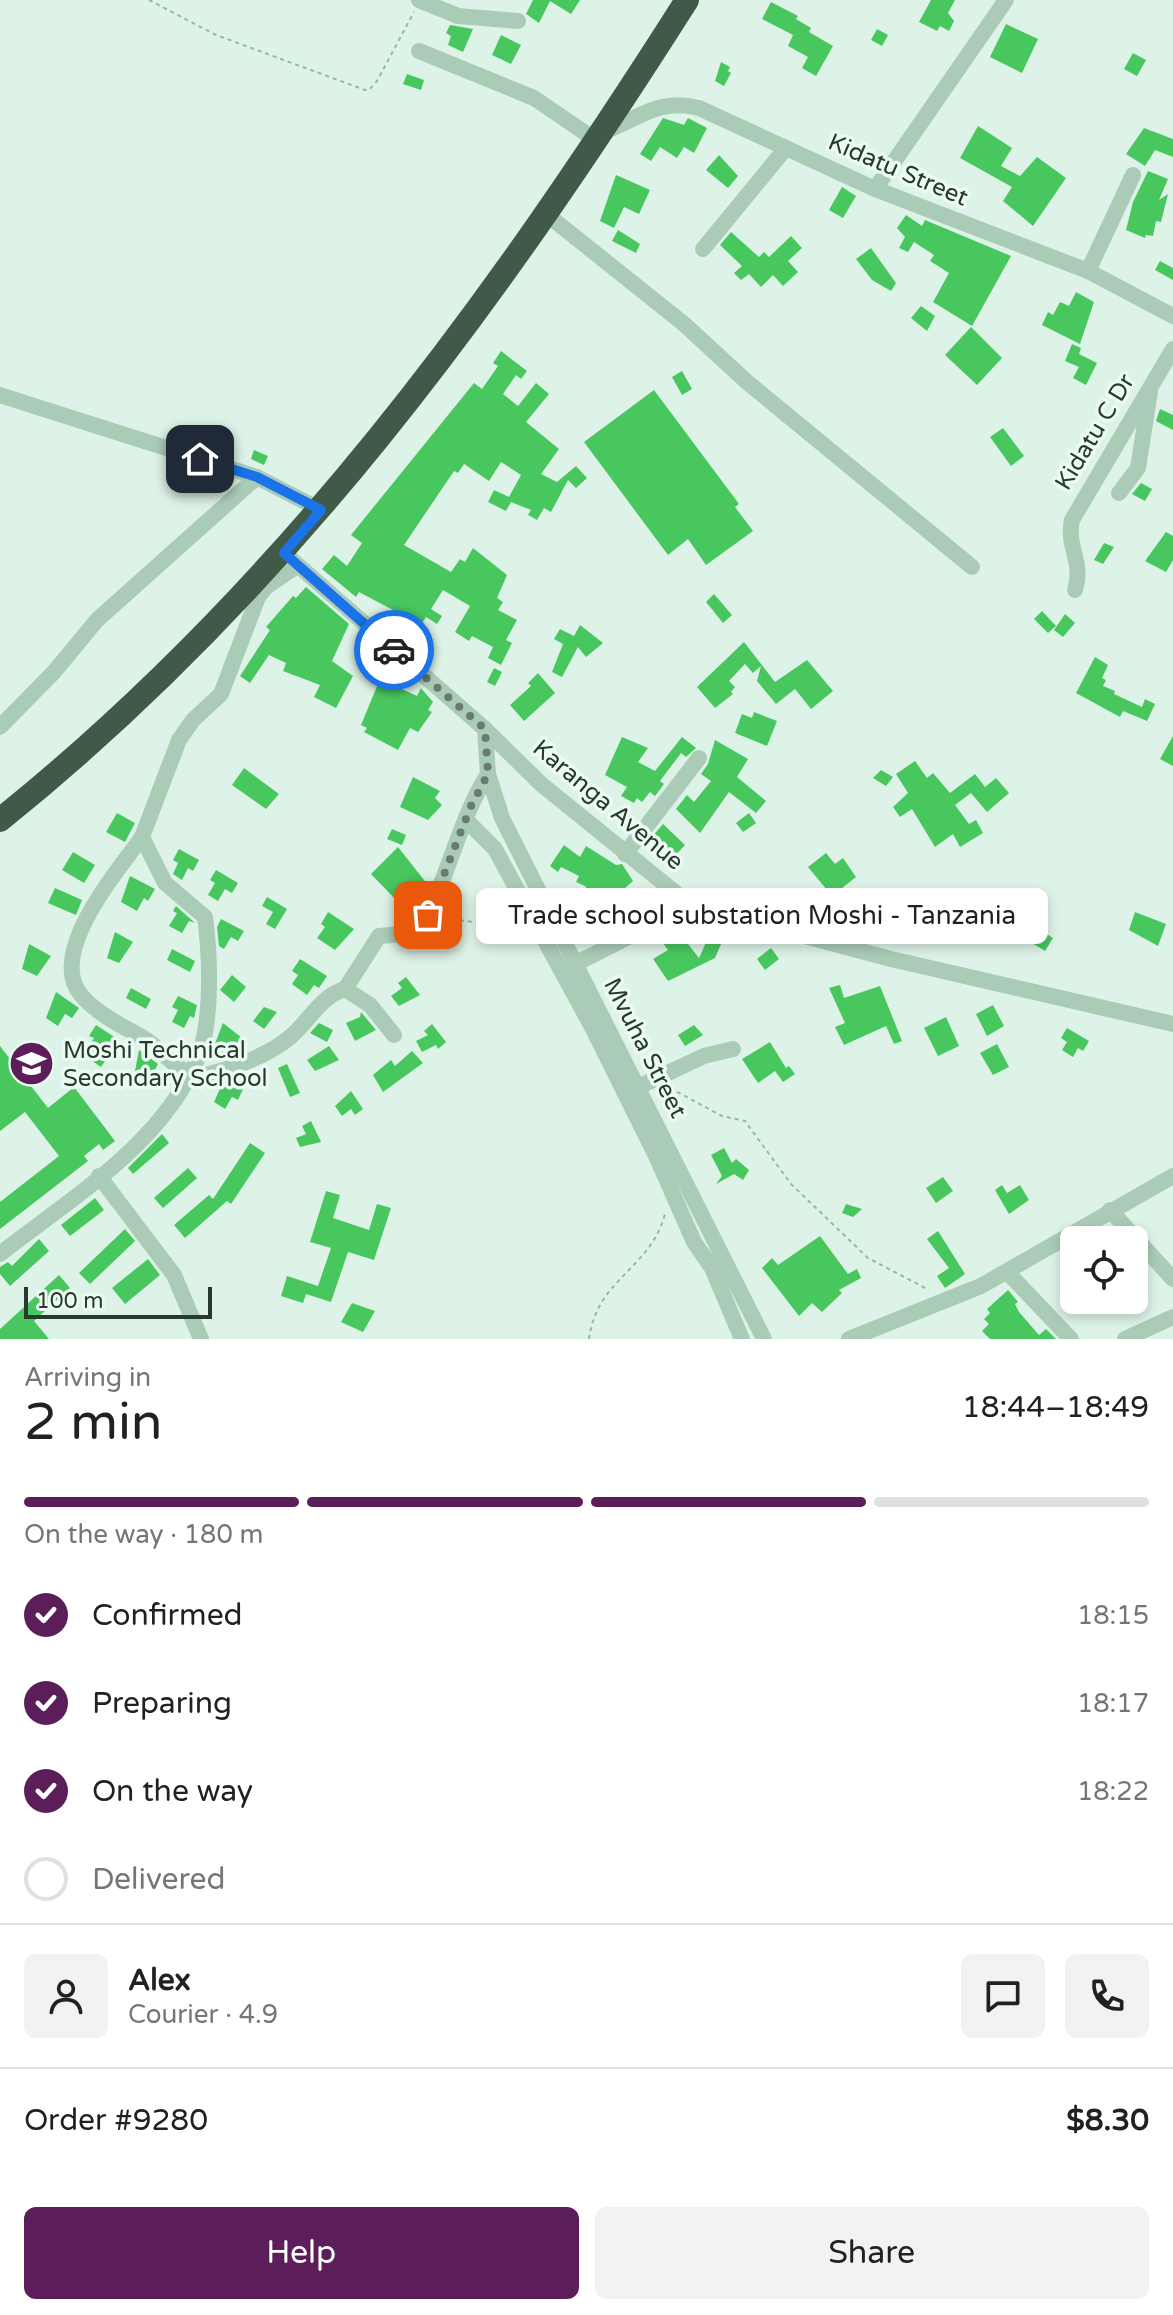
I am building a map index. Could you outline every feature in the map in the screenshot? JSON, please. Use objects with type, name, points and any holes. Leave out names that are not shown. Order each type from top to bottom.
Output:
[{"type":"highway","points":[[0,820],[50,780],[290,560],[321,510],[415,396],[600,136],[687,0]]},
{"type":"street","points":[[875,189],[1006,0]]},
{"type":"street","points":[[420,1],[458,16],[518,21]]},
{"type":"street","points":[[419,51],[534,98],[600,136]]},
{"type":"street","name":"Kidatu Street","points":[[600,136],[655,106],[677,103],[699,108],[875,189],[1088,271],[1171,318]]},
{"type":"street","points":[[703,249],[786,148]]},
{"type":"street","points":[[1088,271],[1133,175]]},
{"type":"street","points":[[545,213],[684,324],[759,392],[972,567]]},
{"type":"street","name":"Kidatu C Dr","points":[[1075,590],[1080,566],[1069,534],[1072,520],[1173,349]]},
{"type":"street","points":[[1119,493],[1138,468],[1150,386]]},
{"type":"street","points":[[0,395],[257,477],[321,510]]},
{"type":"street","points":[[0,727],[54,672],[97,620],[257,477]]},
{"type":"street","points":[[290,560],[258,597],[221,694],[179,740],[142,837],[79,932],[70,964],[82,997],[162,1048],[189,1075],[206,1075],[272,1049],[290,1038],[324,1000],[345,989],[379,936],[410,936],[417,933],[428,915],[488,774]]},
{"type":"street","name":"Karanga Avenue","points":[[290,560],[485,729],[541,784],[682,898],[711,911],[891,959],[1173,1024]]},
{"type":"street","name":"Mvuha Street","points":[[485,729],[488,774],[502,818],[764,1339]]},
{"type":"street","points":[[625,854],[699,758]]},
{"type":"street","points":[[466,820],[495,849],[593,1029],[694,1242],[712,1268],[742,1339]]},
{"type":"street","points":[[0,1254],[99,1176],[154,1126],[199,1056],[206,1017],[205,917],[165,883],[142,837]]},
{"type":"street","points":[[575,964],[632,935],[682,898]]},
{"type":"street","points":[[345,989],[370,1005],[394,1035]]},
{"type":"street","points":[[638,1087],[704,1056],[733,1049]]},
{"type":"street","points":[[99,1176],[174,1275],[201,1339]]},
{"type":"street","points":[[849,1339],[944,1303],[1008,1273],[1110,1210],[1173,1176]]},
{"type":"street","points":[[1110,1210],[1173,1279]]},
{"type":"street","points":[[1008,1273],[1071,1339]]},
{"type":"street","points":[[1125,1339],[1173,1317]]},
{"type":"path","points":[[149,0],[216,35],[369,90],[420,1]]},
{"type":"path","points":[[428,915],[502,926],[547,944]]},
{"type":"path","points":[[655,1080],[722,1116],[745,1121],[791,1184],[868,1258],[932,1291],[944,1303]]},
{"type":"path","points":[[589,1339],[606,1291],[637,1265],[660,1231],[671,1191]]},
{"type":"building","points":[[533,0],[580,0],[571,14],[550,1],[539,23],[526,14]]},
{"type":"building","points":[[931,0],[955,0],[948,13],[954,21],[949,31],[940,26],[937,31],[919,22]]},
{"type":"building","points":[[771,2],[798,16],[796,19],[811,28],[809,32],[833,46],[816,76],[802,68],[808,57],[788,46],[793,35],[762,19]]},
{"type":"building","points":[[1006,24],[1038,39],[1022,73],[990,57]]},
{"type":"building","points":[[450,25],[473,29],[463,52],[448,45],[451,36],[446,33]]},
{"type":"building","points":[[877,29],[888,35],[882,46],[871,40]]},
{"type":"building","points":[[501,35],[521,45],[511,64],[492,55]]},
{"type":"building","points":[[1133,53],[1146,60],[1137,76],[1124,69]]},
{"type":"building","points":[[721,62],[730,67],[728,71],[731,73],[724,86],[715,81]]},
{"type":"building","points":[[407,74],[424,80],[421,90],[403,84]]},
{"type":"building","points":[[663,118],[684,125],[688,118],[707,128],[694,153],[684,147],[677,158],[660,147],[651,161],[640,154]]},
{"type":"building","points":[[978,126],[1012,148],[1001,166],[1020,176],[1037,157],[1066,178],[1033,226],[1003,201],[1012,187],[960,158]]},
{"type":"building","points":[[1144,128],[1173,139],[1173,157],[1155,150],[1145,166],[1126,154]]},
{"type":"building","points":[[719,155],[738,176],[728,188],[706,170]]},
{"type":"building","points":[[1148,171],[1168,179],[1159,200],[1168,194],[1161,222],[1156,221],[1153,236],[1146,235],[1145,238],[1126,230],[1133,202]]},
{"type":"building","points":[[616,175],[650,190],[639,214],[624,207],[614,228],[600,221]]},
{"type":"building","points":[[842,187],[856,196],[843,218],[829,210]]},
{"type":"building","points":[[906,215],[922,226],[925,220],[1011,256],[972,326],[933,302],[949,273],[930,261],[934,255],[914,242],[908,252],[899,248],[905,237],[897,228]]},
{"type":"building","points":[[618,230],[640,244],[636,253],[612,241]]},
{"type":"building","points":[[731,232],[759,257],[764,252],[769,257],[791,236],[802,248],[788,261],[798,272],[783,286],[773,275],[761,287],[749,274],[741,280],[734,273],[742,266],[720,245]]},
{"type":"building","points":[[871,248],[896,283],[891,291],[872,280],[856,259]]},
{"type":"building","points":[[1160,261],[1173,268],[1173,280],[1155,270]]},
{"type":"building","points":[[1076,292],[1094,302],[1080,344],[1042,325],[1048,312],[1053,315],[1060,302],[1069,306]]},
{"type":"building","points":[[921,306],[935,316],[927,331],[911,318]]},
{"type":"building","points":[[971,327],[1002,358],[977,385],[945,355]]},
{"type":"building","points":[[1072,344],[1081,348],[1079,354],[1097,363],[1086,385],[1073,378],[1079,367],[1065,361]]},
{"type":"building","points":[[501,351],[527,371],[521,379],[516,375],[503,394],[518,406],[536,383],[549,394],[526,422],[559,449],[541,474],[557,482],[576,466],[587,478],[576,488],[568,480],[551,512],[544,508],[537,520],[528,515],[531,510],[511,502],[506,511],[488,502],[494,490],[509,497],[521,475],[501,462],[489,481],[464,464],[458,473],[454,471],[404,545],[451,572],[460,559],[465,562],[473,548],[507,575],[497,598],[503,602],[498,610],[517,620],[506,640],[512,643],[501,665],[488,658],[493,647],[472,636],[469,641],[455,632],[470,606],[443,590],[431,609],[442,616],[437,624],[426,617],[421,625],[359,592],[356,597],[322,569],[334,555],[347,566],[362,543],[351,535],[474,383],[482,389],[498,366],[493,363]]},
{"type":"building","points":[[682,371],[692,389],[682,395],[672,377]]},
{"type":"building","points":[[654,390],[739,504],[735,507],[753,531],[706,565],[688,539],[668,555],[584,442]]},
{"type":"building","points":[[1160,409],[1173,415],[1173,430],[1156,421]]},
{"type":"building","points":[[1003,428],[1024,456],[1011,466],[990,437]]},
{"type":"building","points":[[254,450],[268,456],[264,465],[251,459]]},
{"type":"building","points":[[1141,483],[1152,489],[1145,501],[1132,494]]},
{"type":"building","points":[[1166,532],[1173,536],[1173,560],[1166,572],[1145,561]]},
{"type":"building","points":[[1104,543],[1114,547],[1103,564],[1094,560]]},
{"type":"building","points":[[306,587],[349,624],[332,661],[353,676],[336,708],[314,697],[320,685],[283,671],[286,663],[269,655],[250,683],[240,676],[270,630],[266,627],[293,596],[296,598]]},
{"type":"building","points":[[714,594],[732,615],[723,623],[706,602]]},
{"type":"building","points":[[1042,611],[1056,626],[1048,633],[1034,619]]},
{"type":"building","points":[[1065,614],[1075,623],[1063,637],[1054,630]]},
{"type":"building","points":[[580,625],[603,643],[586,657],[578,647],[562,677],[552,672],[563,644],[554,639],[560,629],[574,636]]},
{"type":"building","points":[[744,642],[775,682],[807,660],[833,691],[811,709],[795,689],[776,704],[757,681],[761,666],[753,673],[745,664],[729,681],[735,687],[731,692],[733,694],[715,708],[697,687]]},
{"type":"building","points":[[1095,657],[1108,665],[1102,678],[1106,680],[1103,686],[1142,707],[1145,699],[1155,704],[1147,721],[1123,711],[1120,717],[1076,693]]},
{"type":"building","points":[[494,668],[502,672],[495,686],[487,682]]},
{"type":"building","points":[[538,673],[555,693],[524,721],[510,705],[531,686],[528,683]]},
{"type":"building","points":[[380,679],[417,696],[421,688],[433,702],[428,710],[432,712],[418,732],[410,728],[398,750],[364,732],[367,728],[361,725]]},
{"type":"building","points":[[754,712],[777,721],[767,746],[735,733],[742,714],[752,718]]},
{"type":"building","points":[[1173,736],[1173,766],[1160,759]]},
{"type":"building","points":[[622,737],[648,748],[638,762],[655,771],[682,737],[696,748],[686,757],[681,753],[660,781],[664,784],[655,796],[650,792],[642,802],[637,798],[634,803],[621,796],[627,787],[605,775]]},
{"type":"building","points":[[715,740],[748,759],[737,777],[766,801],[756,813],[729,792],[700,833],[676,809],[687,795],[694,802],[711,781],[701,774],[708,764]]},
{"type":"building","points":[[915,761],[927,778],[933,773],[950,793],[975,774],[985,787],[996,778],[1009,793],[987,812],[971,793],[955,805],[969,824],[976,820],[983,833],[960,847],[953,834],[935,847],[912,809],[900,817],[893,807],[908,793],[896,774]]},
{"type":"building","points":[[244,768],[279,794],[266,809],[232,785]]},
{"type":"building","points":[[881,770],[893,777],[886,786],[873,778]]},
{"type":"building","points":[[413,777],[440,791],[435,798],[442,805],[428,820],[400,807]]},
{"type":"building","points":[[117,813],[135,823],[125,842],[106,832]]},
{"type":"building","points":[[749,813],[756,823],[743,832],[736,823]]},
{"type":"building","points":[[663,824],[685,845],[672,859],[651,838]]},
{"type":"building","points":[[392,829],[406,835],[402,845],[387,839]]},
{"type":"building","points":[[564,845],[580,857],[586,846],[616,865],[622,864],[633,881],[617,895],[630,916],[616,925],[604,905],[600,908],[585,886],[576,882],[579,876],[561,867],[558,872],[550,866]]},
{"type":"building","points":[[398,847],[428,885],[427,890],[416,883],[397,901],[371,874]]},
{"type":"building","points":[[179,849],[199,860],[193,871],[188,868],[182,880],[173,874],[178,863],[173,860]]},
{"type":"building","points":[[73,852],[95,865],[84,883],[62,870]]},
{"type":"building","points":[[826,853],[835,864],[843,858],[856,877],[832,896],[808,867]]},
{"type":"building","points":[[216,870],[238,883],[232,893],[225,889],[218,901],[208,895],[215,883],[210,880]]},
{"type":"building","points":[[130,876],[155,889],[148,901],[144,898],[137,911],[121,902]]},
{"type":"building","points":[[55,888],[82,900],[76,915],[48,903]]},
{"type":"building","points":[[267,897],[287,909],[275,929],[266,924],[273,912],[262,906]]},
{"type":"building","points":[[176,906],[195,923],[189,921],[182,933],[169,926],[177,913],[173,911]]},
{"type":"building","points":[[328,912],[354,929],[335,950],[317,938],[325,927],[321,924]]},
{"type":"building","points":[[1012,912],[1053,938],[1045,951],[1004,926]]},
{"type":"building","points":[[1135,912],[1166,924],[1158,946],[1129,930]]},
{"type":"building","points":[[221,919],[244,931],[238,941],[231,937],[224,949],[219,946],[217,927]]},
{"type":"building","points":[[674,926],[699,958],[712,929],[725,935],[715,958],[668,981],[653,959],[668,950],[659,938]]},
{"type":"building","points":[[115,932],[133,942],[119,963],[107,958]]},
{"type":"building","points":[[29,944],[51,956],[37,976],[22,969]]},
{"type":"building","points":[[771,948],[779,959],[765,970],[757,959]]},
{"type":"building","points":[[172,949],[195,961],[190,972],[167,960]]},
{"type":"building","points":[[300,959],[327,976],[319,988],[314,985],[307,995],[292,984],[298,975],[292,971]]},
{"type":"building","points":[[232,975],[246,987],[234,1002],[220,990]]},
{"type":"building","points":[[406,977],[420,995],[399,1006],[391,996],[402,988],[398,983]]},
{"type":"building","points":[[840,985],[844,998],[880,986],[902,1041],[894,1044],[886,1026],[844,1045],[835,1027],[845,1023],[829,988]]},
{"type":"building","points":[[131,988],[151,999],[146,1009],[126,998]]},
{"type":"building","points":[[56,992],[79,1008],[72,1018],[65,1014],[58,1026],[46,1018]]},
{"type":"building","points":[[178,996],[197,1005],[194,1018],[190,1016],[184,1028],[172,1022],[178,1010],[172,1007]]},
{"type":"building","points":[[993,1005],[1004,1026],[987,1036],[976,1014]]},
{"type":"building","points":[[264,1007],[277,1012],[264,1029],[253,1021]]},
{"type":"building","points":[[361,1012],[376,1030],[355,1041],[346,1023],[360,1017]]},
{"type":"building","points":[[946,1017],[959,1046],[938,1056],[924,1028]]},
{"type":"building","points":[[223,1023],[242,1038],[226,1054],[214,1046]]},
{"type":"building","points":[[319,1023],[333,1030],[327,1042],[310,1033]]},
{"type":"building","points":[[432,1024],[446,1042],[438,1049],[436,1045],[422,1052],[416,1041],[428,1035],[424,1031]]},
{"type":"building","points":[[96,1025],[119,1040],[101,1067],[92,1061],[96,1054],[88,1048],[94,1038],[89,1036]]},
{"type":"building","points":[[694,1025],[703,1035],[685,1046],[678,1035]]},
{"type":"building","points":[[1067,1028],[1089,1041],[1083,1051],[1078,1048],[1073,1057],[1062,1050],[1067,1042],[1061,1038]]},
{"type":"building","points":[[770,1042],[786,1068],[789,1066],[795,1074],[783,1082],[775,1071],[758,1083],[742,1059]]},
{"type":"building","points":[[997,1044],[1009,1067],[993,1075],[980,1053]]},
{"type":"building","points":[[0,1046],[48,1108],[74,1087],[115,1141],[103,1150],[99,1144],[84,1156],[88,1161],[0,1229],[0,1202],[59,1156],[25,1112],[0,1131]]},
{"type":"building","points":[[329,1046],[339,1060],[315,1071],[307,1060]]},
{"type":"building","points":[[139,1050],[158,1064],[149,1082],[134,1076]]},
{"type":"building","points":[[412,1051],[423,1063],[383,1092],[373,1075],[391,1060],[395,1066]]},
{"type":"building","points":[[287,1064],[300,1093],[290,1097],[278,1068]]},
{"type":"building","points":[[229,1080],[244,1087],[238,1100],[232,1097],[225,1109],[214,1102],[223,1082]]},
{"type":"building","points":[[351,1091],[363,1109],[355,1115],[351,1109],[342,1116],[335,1106]]},
{"type":"building","points":[[311,1121],[321,1142],[300,1147],[296,1138],[306,1134],[302,1126]]},
{"type":"building","points":[[162,1134],[169,1143],[133,1174],[128,1168]]},
{"type":"building","points":[[250,1143],[265,1153],[231,1204],[227,1201],[185,1238],[174,1225],[209,1195],[213,1199]]},
{"type":"building","points":[[724,1148],[732,1163],[736,1159],[749,1170],[743,1180],[734,1174],[716,1184],[722,1176],[711,1155]]},
{"type":"building","points":[[188,1168],[197,1178],[163,1208],[154,1198]]},
{"type":"building","points":[[943,1177],[953,1191],[936,1203],[926,1188]]},
{"type":"building","points":[[1002,1185],[1007,1193],[1020,1185],[1029,1200],[1009,1214],[995,1190]]},
{"type":"building","points":[[326,1191],[340,1195],[333,1218],[369,1230],[377,1204],[391,1208],[374,1260],[348,1252],[331,1302],[306,1294],[303,1303],[281,1296],[287,1276],[318,1286],[331,1248],[310,1242]]},
{"type":"building","points":[[95,1198],[104,1210],[70,1236],[61,1225]]},
{"type":"building","points":[[846,1204],[862,1209],[853,1217],[842,1213]]},
{"type":"building","points":[[125,1229],[135,1241],[90,1284],[79,1273]]},
{"type":"building","points":[[938,1231],[965,1274],[945,1288],[937,1276],[949,1268],[927,1239]]},
{"type":"building","points":[[820,1236],[848,1274],[857,1269],[861,1278],[839,1290],[842,1293],[822,1312],[812,1303],[799,1316],[762,1268],[772,1258],[778,1265]]},
{"type":"building","points":[[39,1239],[49,1251],[10,1286],[0,1274],[0,1267],[8,1262],[12,1266]]},
{"type":"building","points":[[148,1259],[160,1275],[125,1304],[112,1288]]},
{"type":"building","points":[[59,1275],[70,1288],[34,1321],[49,1339],[0,1339],[0,1329]]},
{"type":"building","points":[[1008,1290],[1018,1302],[1015,1304],[1019,1312],[1039,1335],[1046,1329],[1056,1339],[990,1339],[982,1331],[989,1324],[984,1319],[990,1313],[987,1309]]},
{"type":"building","points":[[352,1303],[375,1311],[363,1332],[341,1322]]},
{"type":"way so far","points":[[394,650],[485,729],[488,774],[477,791],[447,874],[428,915]]},
{"type":"place","name":"Trade school substation Moshi - Tanzania","points":[[428,915]]},
{"type":"place","name":"Moshi Technical Secondary School","points":[[32,1064]]},
{"type":"route","points":[[200,459],[257,477],[321,510],[284,553],[394,650]]}]
